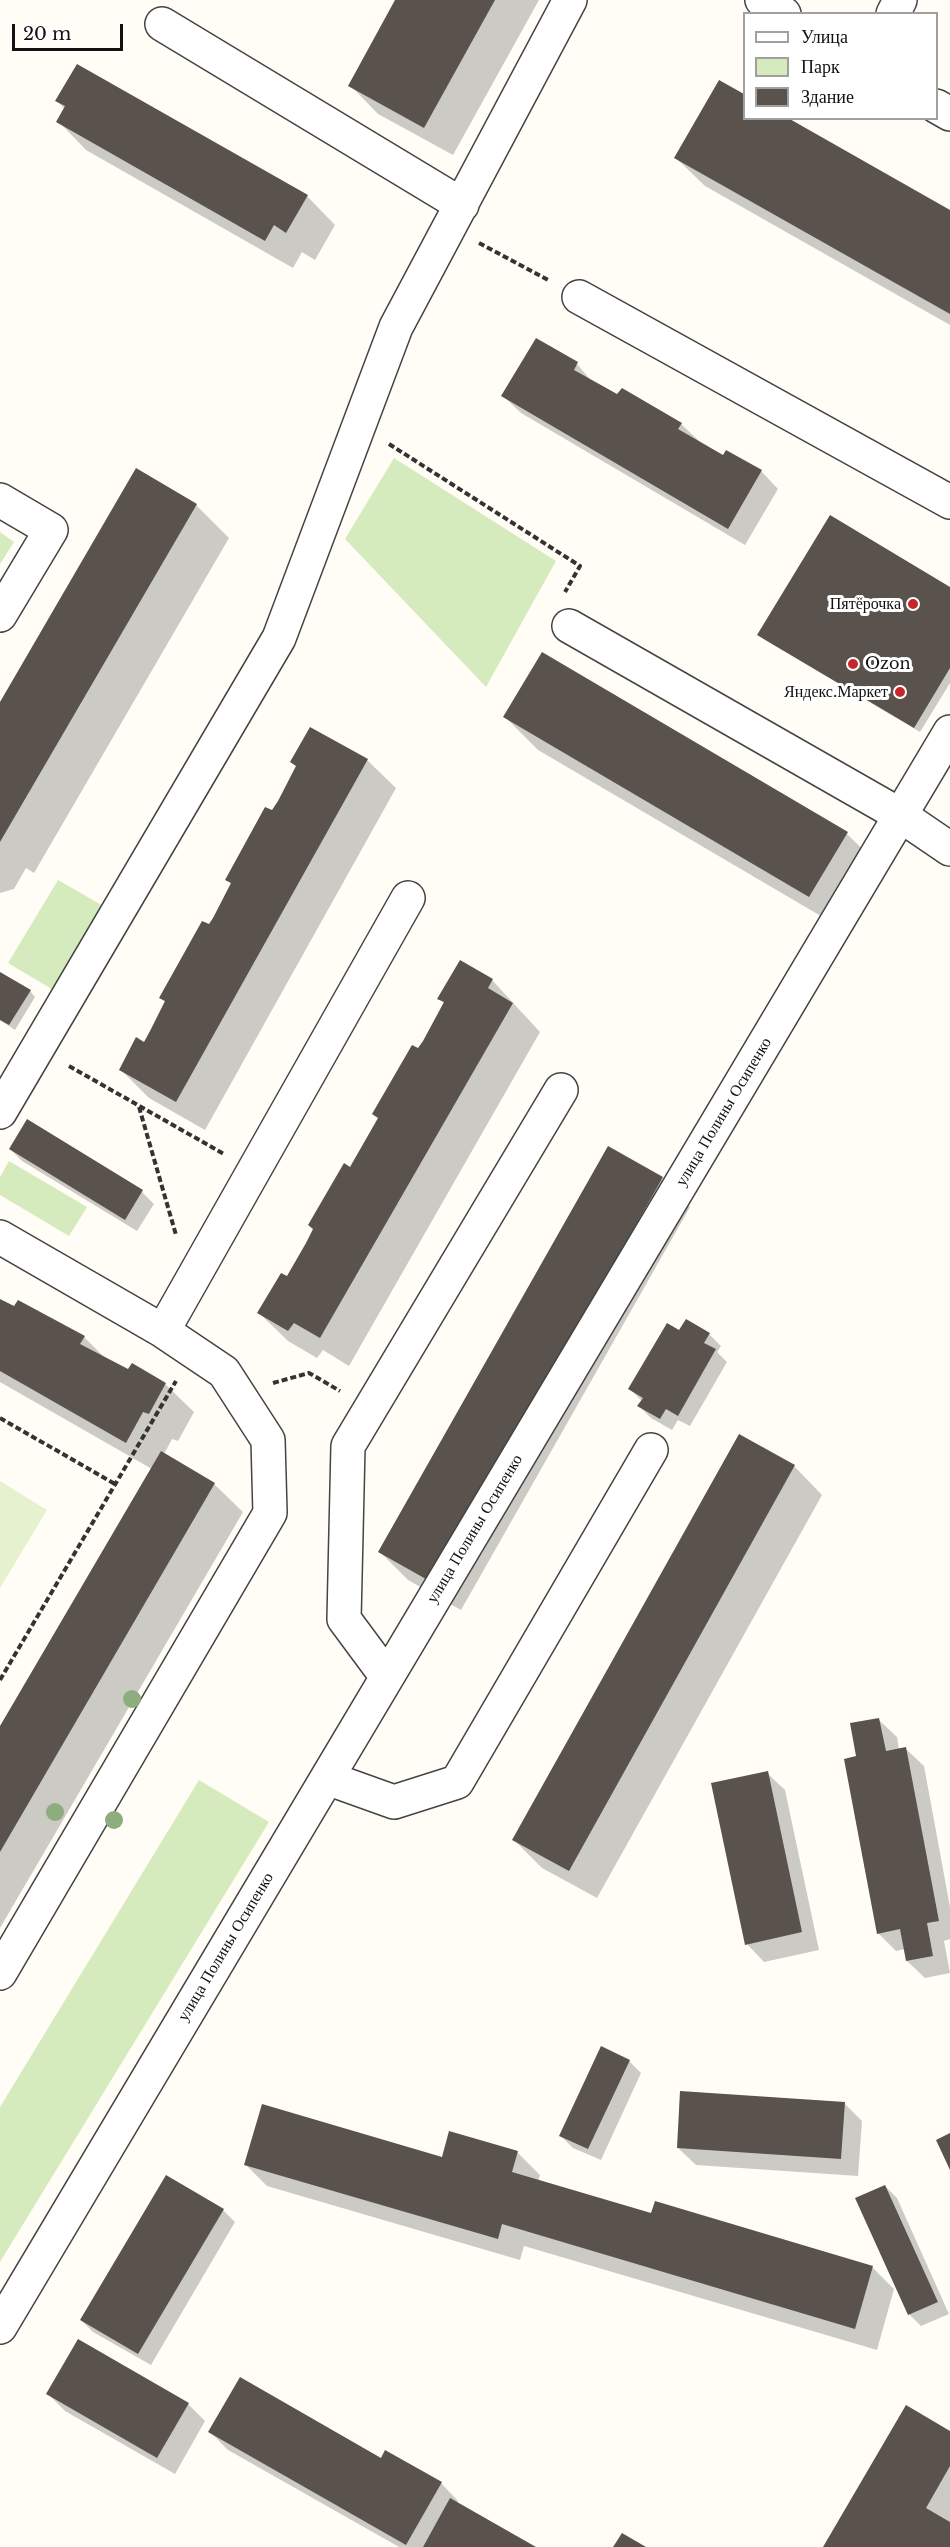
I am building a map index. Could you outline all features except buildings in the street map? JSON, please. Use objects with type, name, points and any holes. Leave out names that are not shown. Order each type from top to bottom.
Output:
[{"type":"street","points":[[0,1112],[279,638],[396,327],[570,0]]},
{"type":"street","points":[[762,0],[781,12]]},
{"type":"street","points":[[162,24],[456,216]]},
{"type":"street","points":[[579,297],[950,502]]},
{"type":"street","points":[[0,500],[51,530],[0,615]]},
{"type":"street","points":[[569,626],[900,815],[950,849]]},
{"type":"street","name":"улица Полины Осипенко","points":[[0,2327],[950,732]]},
{"type":"street","points":[[163,1331],[408,898]]},
{"type":"street","points":[[387,1677],[344,1619],[348,1446],[561,1090]]},
{"type":"street","points":[[0,1237],[163,1331],[224,1372],[267,1440],[270,1513],[0,1973]]},
{"type":"street","points":[[327,1778],[394,1802],[457,1782],[651,1450]]},
{"type":"path","points":[[456,216],[579,297]]},
{"type":"path","points":[[359,425],[580,566],[551,617],[569,626]]},
{"type":"path","points":[[37,1048],[253,1171]]},
{"type":"path","points":[[139,1106],[190,1283]]},
{"type":"path","points":[[0,1680],[193,1352]]},
{"type":"path","points":[[238,1393],[309,1373],[370,1408]]},
{"type":"path","points":[[0,1418],[116,1484]]},
{"type":"green space","points":[[394,458],[556,561],[486,687],[345,539]]},
{"type":"green space","points":[[0,532],[14,542],[0,564]]},
{"type":"green space","points":[[58,880],[105,907],[55,991],[8,963]]},
{"type":"green space","points":[[9,1161],[87,1207],[69,1236],[0,1195],[0,1177]]},
{"type":"green space","points":[[0,1481],[47,1510],[0,1588]]},
{"type":"green space","points":[[199,1780],[269,1822],[0,2262],[0,2107]]},
{"type":"place","name":"Пятёрочка","points":[[913,604]]},
{"type":"place","name":"Ozon","points":[[853,664]]},
{"type":"place","name":"Яндекс.Маркет","points":[[900,692]]}]
